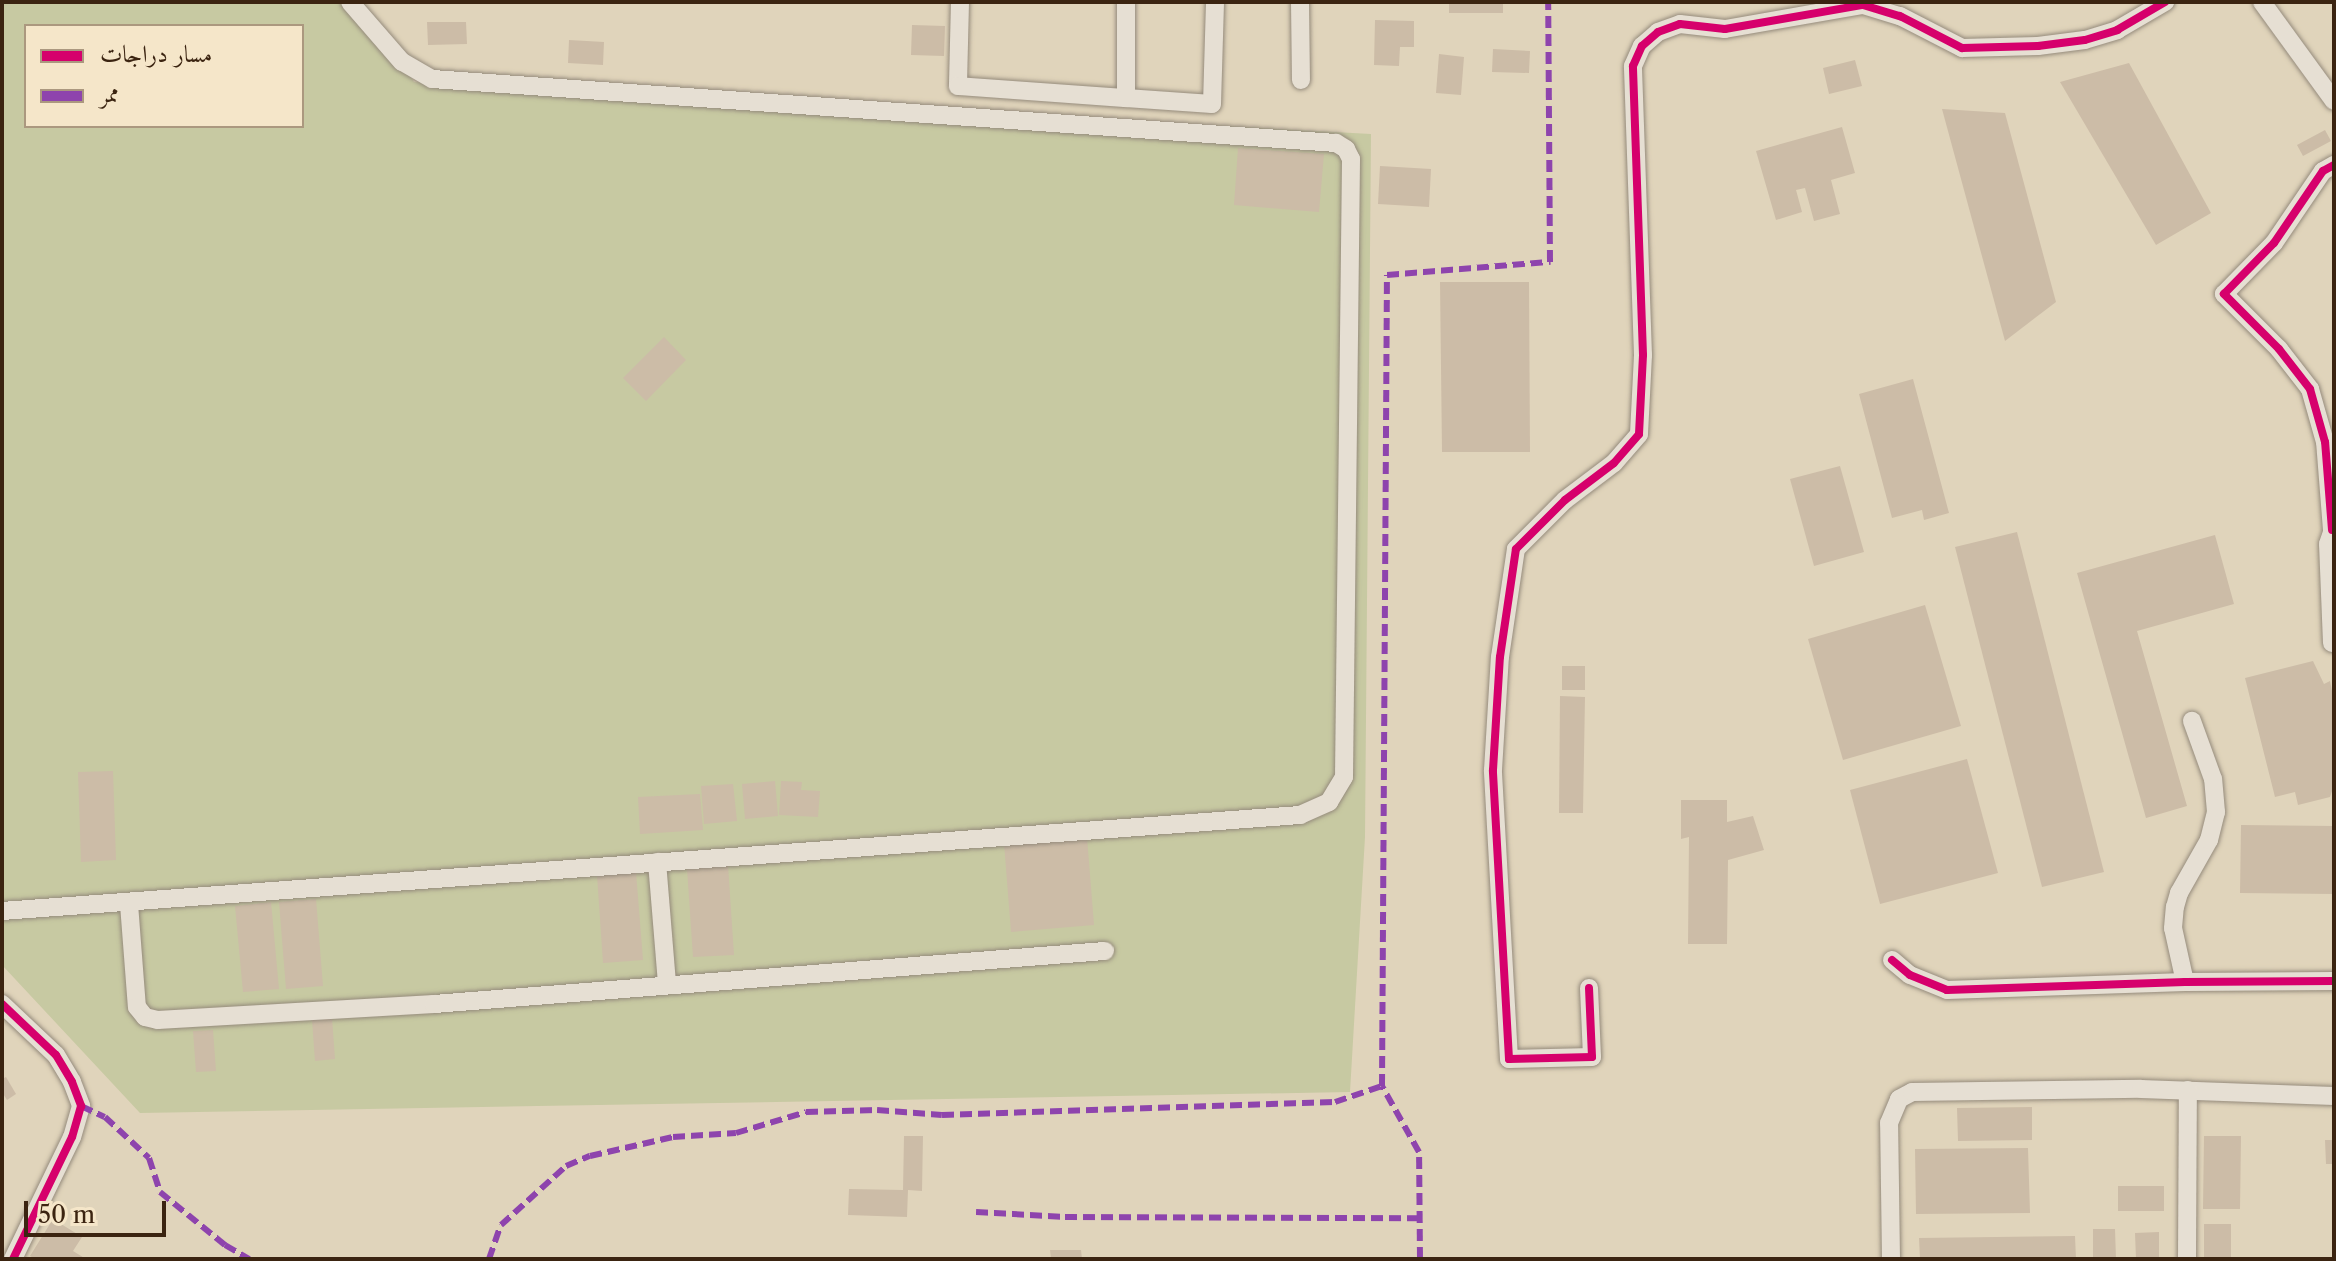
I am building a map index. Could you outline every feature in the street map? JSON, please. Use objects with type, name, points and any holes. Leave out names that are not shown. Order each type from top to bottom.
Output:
[{"type":"street","points":[[2,911],[1300,815],[1329,802],[1344,777],[1351,159],[1346,149],[1336,143],[432,79],[402,62],[350,2]]},
{"type":"street","points":[[960,2],[958,86],[1212,104],[1215,2]]},
{"type":"street","points":[[1126,2],[1126,98]]},
{"type":"street","points":[[1300,2],[1301,80]]},
{"type":"street","points":[[1589,988],[1592,1057],[1509,1059],[1493,770],[1500,657],[1516,549],[1565,500],[1614,463],[1639,434],[1643,355],[1633,66],[1642,46],[1658,32],[1680,24],[1725,29],[1863,5],[1900,16],[1962,48],[2038,46],[2085,40],[2117,30],[2165,2]]},
{"type":"street","points":[[2262,2],[2334,101]]},
{"type":"street","points":[[2332,643],[2328,544],[2333,528],[2325,442],[2310,389],[2279,349],[2224,294],[2274,243],[2323,171],[2334,165]]},
{"type":"street","points":[[2185,982],[2173,928],[2175,907],[2179,893],[2209,840],[2216,812],[2213,779],[2192,721]]},
{"type":"street","points":[[657,862],[667,983]]},
{"type":"street","points":[[129,904],[137,1007],[145,1017],[153,1020],[434,1004],[667,983],[1105,951]]},
{"type":"street","points":[[1892,960],[1910,975],[1947,990],[2185,982],[2334,981]]},
{"type":"street","points":[[2,1004],[56,1055],[72,1082],[81,1106],[72,1137],[13,1259]]},
{"type":"street","points":[[2187,1259],[2188,1090]]},
{"type":"street","points":[[1891,1259],[1889,1123],[1895,1106],[1905,1095],[1919,1091],[2188,1090],[2334,1096]]},
{"type":"green space","points":[[2,2],[363,2],[414,82],[1371,134],[1365,837],[1350,1092],[140,1113],[2,965]]},
{"type":"building","points":[[1449,2],[1503,2],[1503,13],[1449,13]]},
{"type":"building","points":[[1375,20],[1414,21],[1414,47],[1400,47],[1399,66],[1374,65]]},
{"type":"building","points":[[427,22],[466,22],[467,44],[428,45]]},
{"type":"building","points":[[912,25],[945,26],[944,56],[911,55]]},
{"type":"building","points":[[569,40],[604,42],[603,65],[568,63]]},
{"type":"building","points":[[1493,49],[1530,51],[1529,73],[1492,72]]},
{"type":"building","points":[[1439,54],[1464,57],[1461,95],[1436,93]]},
{"type":"building","points":[[1855,60],[1862,86],[1829,94],[1823,68]]},
{"type":"building","points":[[2129,63],[2211,213],[2156,245],[2060,82]]},
{"type":"building","points":[[1942,109],[2005,113],[2056,302],[2005,341]]},
{"type":"building","points":[[1842,127],[1855,173],[1831,180],[1840,214],[1814,221],[1805,188],[1796,190],[1802,212],[1776,220],[1756,151]]},
{"type":"building","points":[[2325,130],[2331,141],[2303,156],[2297,145]]},
{"type":"building","points":[[1238,148],[1324,154],[1319,212],[1234,205]]},
{"type":"building","points":[[1380,166],[1431,169],[1429,207],[1378,204]]},
{"type":"building","points":[[1440,282],[1529,282],[1530,452],[1442,452]]},
{"type":"building","points":[[664,337],[686,360],[646,401],[623,378]]},
{"type":"building","points":[[1913,379],[1949,513],[1924,520],[1922,510],[1892,518],[1859,394]]},
{"type":"building","points":[[1840,466],[1864,552],[1814,566],[1790,479]]},
{"type":"building","points":[[2017,532],[2104,872],[2042,887],[1955,547]]},
{"type":"building","points":[[2215,535],[2234,604],[2137,631],[2187,806],[2146,818],[2077,573]]},
{"type":"building","points":[[1925,605],[1961,726],[1843,760],[1808,639]]},
{"type":"building","points":[[2313,661],[2324,684],[2330,681],[2334,701],[2334,785],[2330,797],[2298,805],[2295,792],[2275,797],[2245,678]]},
{"type":"building","points":[[1562,666],[1585,666],[1585,690],[1562,690]]},
{"type":"building","points":[[1560,696],[1585,697],[1583,813],[1559,813]]},
{"type":"building","points":[[1967,759],[1998,873],[1880,904],[1850,790]]},
{"type":"building","points":[[113,771],[116,860],[81,862],[78,772]]},
{"type":"building","points":[[775,781],[778,816],[745,819],[742,784]]},
{"type":"building","points":[[781,781],[802,782],[801,790],[820,791],[818,817],[779,815]]},
{"type":"building","points":[[733,784],[737,821],[704,824],[701,786]]},
{"type":"building","points":[[700,794],[703,830],[640,834],[638,797]]},
{"type":"building","points":[[1681,800],[1727,800],[1727,822],[1753,816],[1764,850],[1728,860],[1727,944],[1688,944],[1689,837],[1681,839]]},
{"type":"building","points":[[2241,825],[2334,826],[2334,894],[2240,893]]},
{"type":"building","points":[[1087,837],[1094,925],[1011,932],[1004,843]]},
{"type":"building","points":[[728,865],[734,955],[693,957],[687,868]]},
{"type":"building","points":[[636,872],[643,960],[603,963],[597,875]]},
{"type":"building","points":[[316,899],[323,986],[286,989],[279,902]]},
{"type":"building","points":[[271,902],[279,989],[243,992],[235,906]]},
{"type":"building","points":[[332,1018],[335,1059],[315,1061],[312,1020]]},
{"type":"building","points":[[213,1030],[216,1071],[196,1072],[193,1031]]},
{"type":"building","points":[[6,1077],[16,1094],[7,1100],[2,1092],[2,1079]]},
{"type":"building","points":[[2032,1107],[2032,1140],[1958,1141],[1957,1108]]},
{"type":"building","points":[[904,1136],[923,1136],[922,1191],[908,1190],[907,1217],[848,1215],[849,1189],[903,1190]]},
{"type":"building","points":[[2204,1136],[2241,1136],[2240,1209],[2203,1209]]},
{"type":"building","points":[[2325,1140],[2334,1140],[2334,1164],[2326,1164]]},
{"type":"building","points":[[2028,1148],[2030,1213],[1916,1214],[1915,1149]]},
{"type":"building","points":[[2118,1186],[2164,1186],[2164,1211],[2118,1211]]},
{"type":"building","points":[[53,1219],[82,1237],[73,1251],[86,1259],[36,1259],[30,1256]]},
{"type":"building","points":[[2204,1224],[2231,1224],[2231,1259],[2204,1259]]},
{"type":"building","points":[[2093,1229],[2115,1229],[2116,1259],[2093,1259]]},
{"type":"building","points":[[2159,1232],[2159,1259],[2136,1259],[2135,1233]]},
{"type":"building","points":[[2075,1236],[2076,1259],[1920,1259],[1919,1238]]},
{"type":"building","points":[[1050,1250],[1081,1250],[1082,1259],[1051,1259]]},
{"type":"marked path","points":[[1420,1259],[1419,1152],[1382,1086],[1387,275],[1550,262],[1548,2]]},
{"type":"marked path","points":[[489,1259],[501,1225],[566,1166],[590,1156],[673,1137],[736,1133],[806,1112],[877,1110],[942,1115],[1335,1102],[1382,1086]]},
{"type":"marked path","points":[[81,1106],[105,1117],[149,1158],[160,1192],[225,1245],[249,1259]]},
{"type":"marked path","points":[[976,1212],[1065,1217],[1420,1218]]},
{"type":"cycle path","points":[[1589,988],[1592,1057],[1509,1059],[1493,770],[1500,657],[1516,549],[1565,500],[1614,463],[1639,434],[1643,355],[1633,66],[1642,46],[1658,32],[1680,24],[1725,29],[1863,5],[1900,16],[1962,48],[2038,46],[2085,40],[2117,30],[2165,2]]},
{"type":"cycle path","points":[[2332,530],[2325,442],[2310,389],[2279,349],[2224,294],[2274,243],[2323,171],[2334,165]]},
{"type":"cycle path","points":[[1892,960],[1910,975],[1947,990],[2185,982],[2334,981]]},
{"type":"cycle path","points":[[2,1004],[56,1055],[72,1082],[81,1106],[72,1137],[13,1259]]}]
